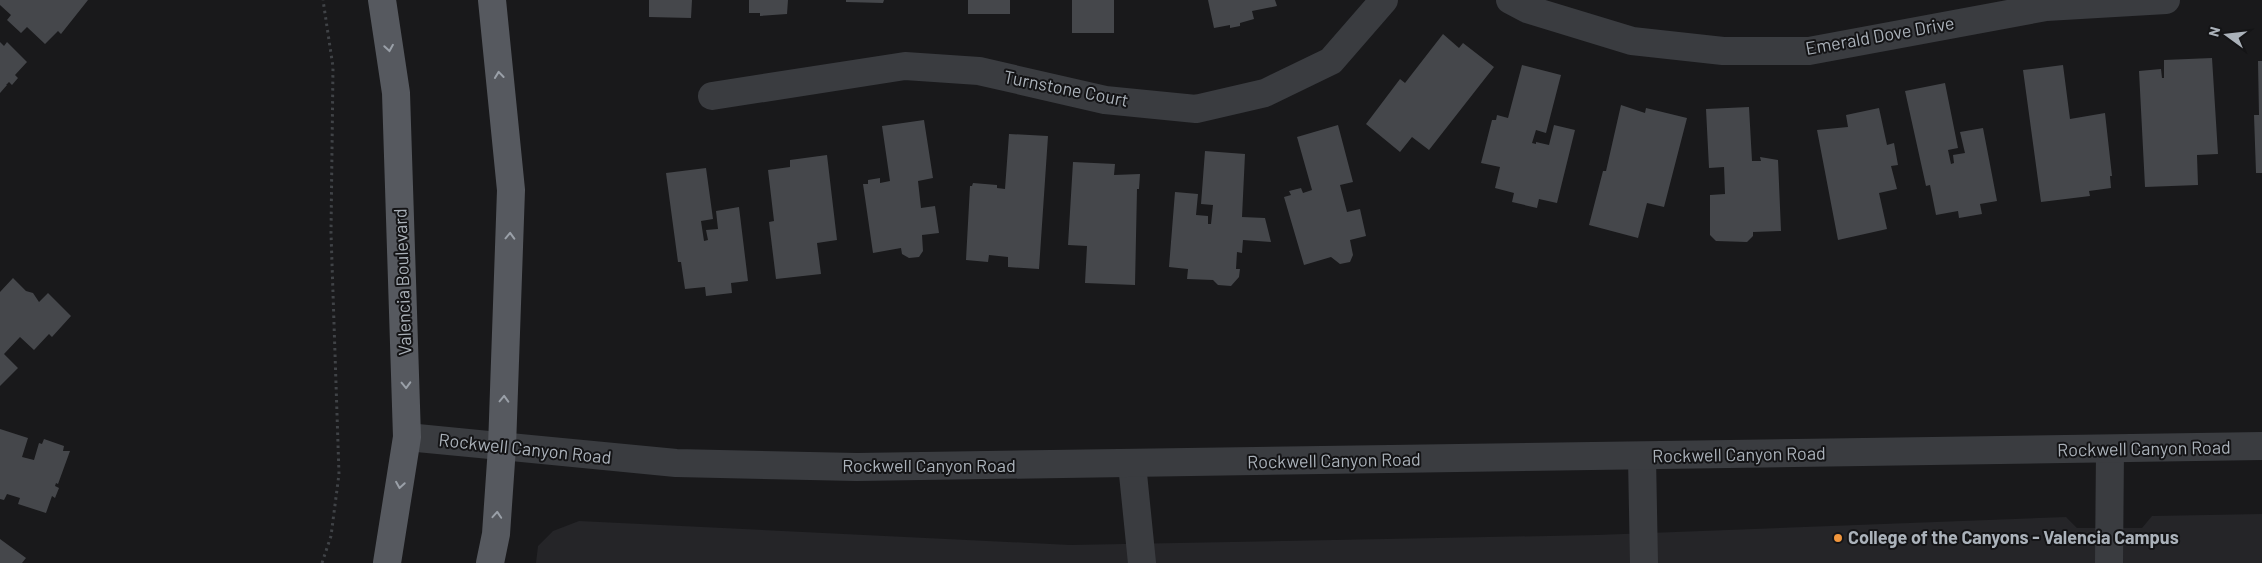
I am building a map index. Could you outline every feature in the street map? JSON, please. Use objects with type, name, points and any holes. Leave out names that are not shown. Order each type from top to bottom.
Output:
[{"type":"main road","name":"Valencia Boulevard","points":[[382,0],[396,93],[408,437],[387,563]]},
{"type":"main road","points":[[490,563],[496,534],[502,448],[511,190],[492,0]]},
{"type":"street","name":"Turnstone Court","points":[[712,96],[906,66],[979,71],[1106,100],[1196,109],[1265,93],[1331,61],[1384,0]]},
{"type":"street","name":"Emerald Dove Drive","points":[[1510,0],[1527,9],[1632,41],[1723,51],[1809,51],[2046,7],[2166,0]]},
{"type":"street","name":"Rockwell Canyon Road","points":[[408,437],[502,448],[676,463],[857,467],[1642,457],[2262,446]]},
{"type":"street","points":[[2109,563],[2110,450]]},
{"type":"street","points":[[1642,457],[1644,563]]},
{"type":"street","points":[[1132,464],[1142,563]]},
{"type":"path","points":[[322,563],[331,536],[339,474],[331,232],[333,67],[323,0]]},
{"type":"shaded area","name":"College of the Canyons - Valencia Campus","points":[[2262,514],[2262,563],[536,563],[538,546],[553,531],[579,521],[1070,545],[1597,535],[2066,517],[2077,528],[2142,528],[2152,516]]},
{"type":"building","points":[[0,0],[88,0],[61,34],[58,31],[45,44],[27,27],[21,33],[7,20],[11,15],[0,5]]},
{"type":"building","points":[[649,0],[692,0],[691,18],[649,17]]},
{"type":"building","points":[[749,0],[788,0],[787,14],[760,16],[760,13],[749,13]]},
{"type":"building","points":[[846,0],[884,0],[883,3],[846,2]]},
{"type":"building","points":[[968,0],[1010,0],[1010,14],[968,14]]},
{"type":"building","points":[[1072,0],[1114,0],[1114,33],[1072,33]]},
{"type":"building","points":[[1208,0],[1275,0],[1277,6],[1252,11],[1254,19],[1240,23],[1240,26],[1230,28],[1230,25],[1214,28]]},
{"type":"building","points":[[1443,34],[1459,48],[1463,43],[1494,67],[1429,150],[1412,137],[1400,152],[1366,124],[1400,79],[1405,83]]},
{"type":"building","points":[[0,42],[4,46],[7,42],[27,62],[15,75],[18,78],[12,85],[9,82],[0,93]]},
{"type":"building","points":[[2212,58],[2218,154],[2197,155],[2198,185],[2145,187],[2139,71],[2161,69],[2162,78],[2164,78],[2164,60]]},
{"type":"building","points":[[2258,61],[2262,61],[2262,173],[2256,173],[2254,115],[2259,115]]},
{"type":"building","points":[[1522,65],[1561,75],[1546,133],[1536,130],[1532,143],[1549,145],[1554,125],[1575,130],[1557,203],[1539,199],[1537,208],[1512,202],[1514,193],[1495,188],[1500,167],[1481,163],[1492,120],[1496,120],[1497,115],[1508,118]]},
{"type":"building","points":[[2063,65],[2070,119],[2105,113],[2112,176],[2110,176],[2111,188],[2089,191],[2090,196],[2041,202],[2023,70]]},
{"type":"building","points":[[1945,83],[1958,148],[1948,150],[1951,164],[1954,163],[1953,155],[1965,153],[1960,132],[1983,128],[1997,201],[1980,204],[1982,214],[1959,218],[1958,211],[1936,215],[1930,185],[1926,186],[1905,91]]},
{"type":"building","points":[[1621,105],[1645,113],[1646,108],[1687,118],[1664,207],[1647,203],[1638,238],[1589,225],[1603,171],[1606,171]]},
{"type":"building","points":[[1749,107],[1752,161],[1761,161],[1760,157],[1778,160],[1781,231],[1753,232],[1753,236],[1747,242],[1716,241],[1710,235],[1710,195],[1725,194],[1724,167],[1709,168],[1706,109]]},
{"type":"building","points":[[1879,108],[1887,145],[1894,143],[1898,165],[1891,166],[1897,189],[1879,193],[1887,229],[1838,240],[1817,130],[1848,127],[1846,115]]},
{"type":"building","points":[[924,120],[933,178],[918,181],[921,208],[935,206],[939,233],[922,235],[923,251],[919,257],[909,258],[902,254],[901,248],[873,253],[863,184],[868,184],[868,180],[880,178],[880,183],[890,181],[882,126]]},
{"type":"building","points":[[1338,125],[1353,182],[1340,185],[1347,212],[1360,209],[1366,236],[1350,240],[1353,255],[1350,262],[1340,264],[1331,257],[1304,265],[1284,197],[1291,195],[1289,191],[1301,188],[1303,193],[1312,190],[1297,137]]},
{"type":"building","points":[[1009,134],[1048,136],[1039,269],[1008,267],[1008,257],[989,255],[988,262],[966,260],[970,186],[973,183],[997,185],[997,188],[1005,189]]},
{"type":"building","points":[[1205,151],[1245,154],[1242,217],[1265,218],[1271,242],[1243,240],[1242,253],[1237,252],[1236,269],[1240,269],[1239,277],[1231,286],[1218,285],[1213,280],[1187,279],[1188,269],[1169,267],[1175,192],[1198,194],[1196,215],[1208,216],[1208,224],[1211,224],[1213,205],[1201,204]]},
{"type":"building","points":[[827,155],[837,240],[817,243],[821,274],[776,279],[769,222],[774,221],[768,170],[790,167],[790,160]]},
{"type":"building","points":[[1073,162],[1115,164],[1114,175],[1140,174],[1139,189],[1137,189],[1135,285],[1085,283],[1087,246],[1068,245]]},
{"type":"building","points":[[706,168],[713,219],[701,221],[704,241],[708,240],[706,230],[718,229],[716,211],[739,207],[748,281],[731,283],[732,293],[706,296],[705,287],[685,289],[681,262],[678,262],[666,173]]},
{"type":"building","points":[[13,278],[26,291],[33,293],[39,302],[48,293],[71,316],[52,337],[49,334],[34,350],[20,337],[4,354],[18,368],[0,386],[0,292]]},
{"type":"building","points":[[0,429],[28,438],[22,457],[34,460],[39,443],[42,444],[44,439],[64,446],[63,451],[70,451],[58,484],[56,483],[55,486],[59,488],[55,498],[52,496],[46,513],[18,504],[20,498],[7,494],[4,500],[0,499]]},
{"type":"building","points":[[0,539],[26,558],[22,563],[0,563]]},
{"type":"place","name":"College of the Canyons - Valencia Campus","points":[[1838,538]]}]
